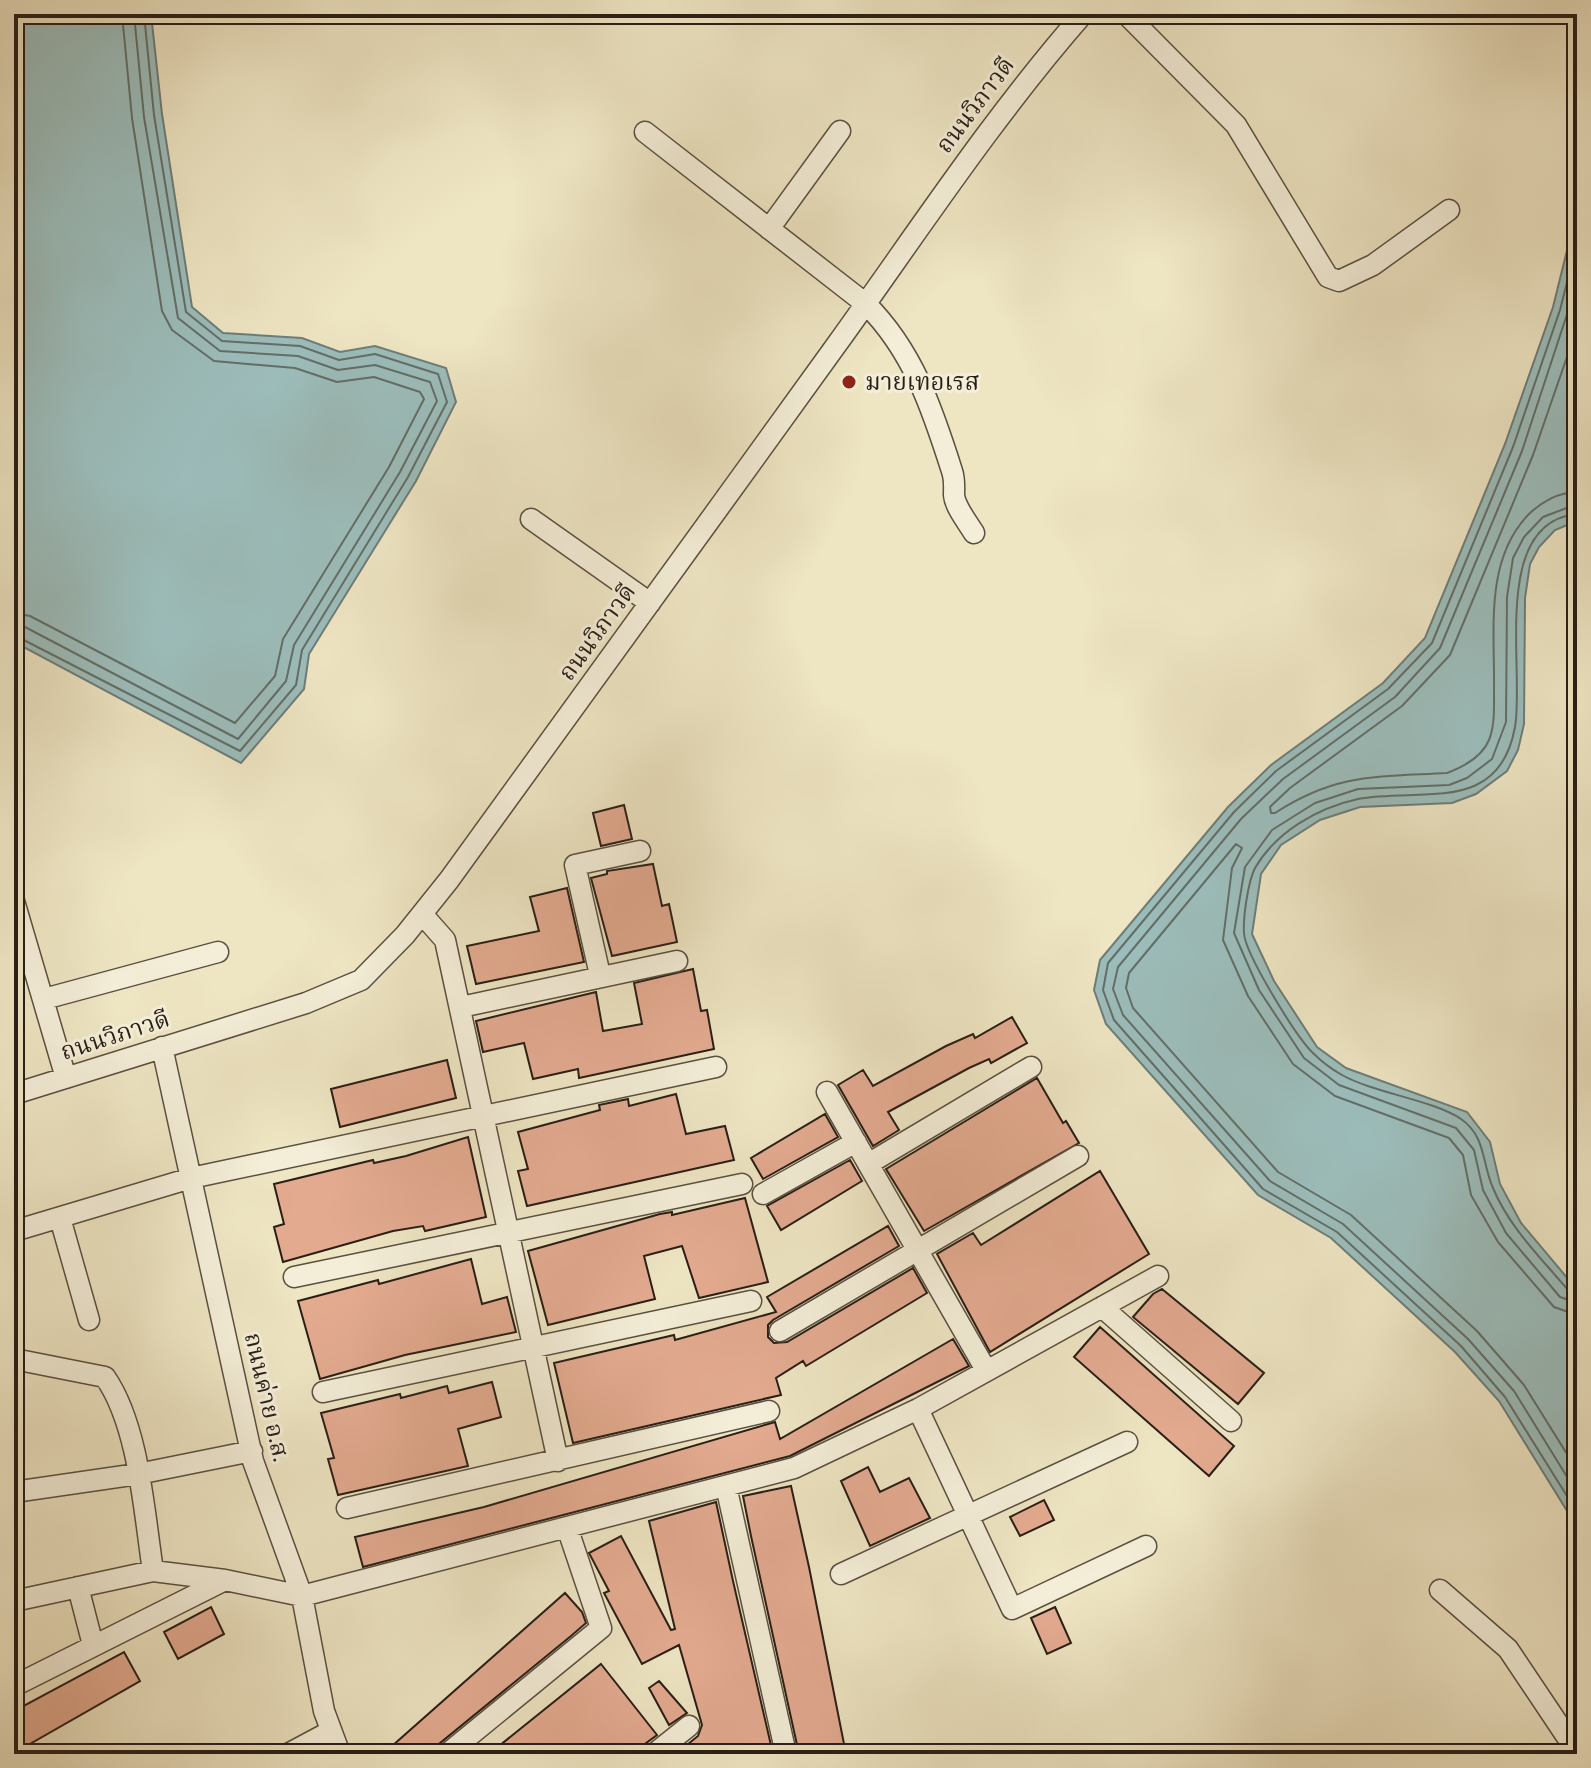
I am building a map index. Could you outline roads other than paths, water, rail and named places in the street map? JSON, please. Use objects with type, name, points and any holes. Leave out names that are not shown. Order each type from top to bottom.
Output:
[{"type":"street","name":"ถนนวิภาวดี","points":[[14,1094],[306,1003],[361,980],[422,914],[866,304],[962,164],[1026,80],[1083,14]]},
{"type":"street","points":[[1126,14],[1236,125],[1328,277],[1339,281],[1373,265],[1449,210]]},
{"type":"street","points":[[769,229],[840,131]]},
{"type":"street","points":[[645,132],[866,304],[899,340],[921,382],[952,472],[954,497],[974,533]]},
{"type":"street","points":[[531,519],[650,603]]},
{"type":"street","points":[[600,975],[575,865],[640,851]]},
{"type":"street","points":[[14,901],[66,1078]]},
{"type":"street","points":[[422,914],[445,940],[558,1461]]},
{"type":"street","points":[[44,999],[218,952]]},
{"type":"street","points":[[461,1007],[677,961]]},
{"type":"street","name":"ถนนค่าย อ.ส.","points":[[162,1047],[252,1451],[302,1596],[324,1711],[340,1754]]},
{"type":"street","points":[[14,1231],[191,1178],[716,1067]]},
{"type":"street","points":[[868,1164],[1031,1067]]},
{"type":"street","points":[[827,1092],[986,1370]]},
{"type":"street","points":[[763,1194],[856,1142]]},
{"type":"street","points":[[780,1331],[1078,1156]]},
{"type":"street","points":[[294,1277],[742,1184]]},
{"type":"street","points":[[60,1218],[89,1320]]},
{"type":"street","points":[[14,1601],[153,1571],[225,1580],[302,1596],[568,1530],[794,1468],[918,1409],[1158,1276]]},
{"type":"street","points":[[323,1392],[751,1301]]},
{"type":"street","points":[[1102,1307],[1231,1421]]},
{"type":"street","points":[[14,1359],[105,1377],[118,1395],[138,1474],[153,1571]]},
{"type":"street","points":[[918,1409],[1012,1609],[1146,1546]]},
{"type":"street","points":[[347,1508],[769,1411]]},
{"type":"street","points":[[841,1574],[1127,1442]]},
{"type":"street","points":[[14,1492],[138,1474],[252,1451]]},
{"type":"street","points":[[726,1486],[786,1754]]},
{"type":"street","points":[[447,1754],[601,1628],[568,1530]]},
{"type":"street","points":[[14,1686],[225,1580]]},
{"type":"street","points":[[78,1587],[93,1645]]},
{"type":"street","points":[[1440,1590],[1515,1656],[1577,1752]]},
{"type":"street","points":[[654,1754],[689,1726]]},
{"type":"street","points":[[288,1754],[331,1731]]},
{"type":"water","points":[[14,14],[151,14],[162,114],[192,307],[223,333],[302,338],[340,352],[375,346],[446,368],[456,402],[416,481],[309,654],[304,689],[241,763],[14,642]]},
{"type":"water","points":[[1577,210],[1577,521],[1555,530],[1539,547],[1530,564],[1525,598],[1524,724],[1518,750],[1507,771],[1476,794],[1452,803],[1360,807],[1320,820],[1281,845],[1261,874],[1252,934],[1274,981],[1317,1047],[1346,1068],[1467,1112],[1490,1142],[1500,1184],[1521,1223],[1574,1286],[1577,1527],[1499,1401],[1455,1352],[1331,1238],[1258,1195],[1106,1024],[1094,990],[1100,960],[1228,807],[1271,765],[1383,683],[1425,638],[1505,444],[1553,307]]},
{"type":"place","name":"มายเทอเรส","points":[[849,382]]}]
